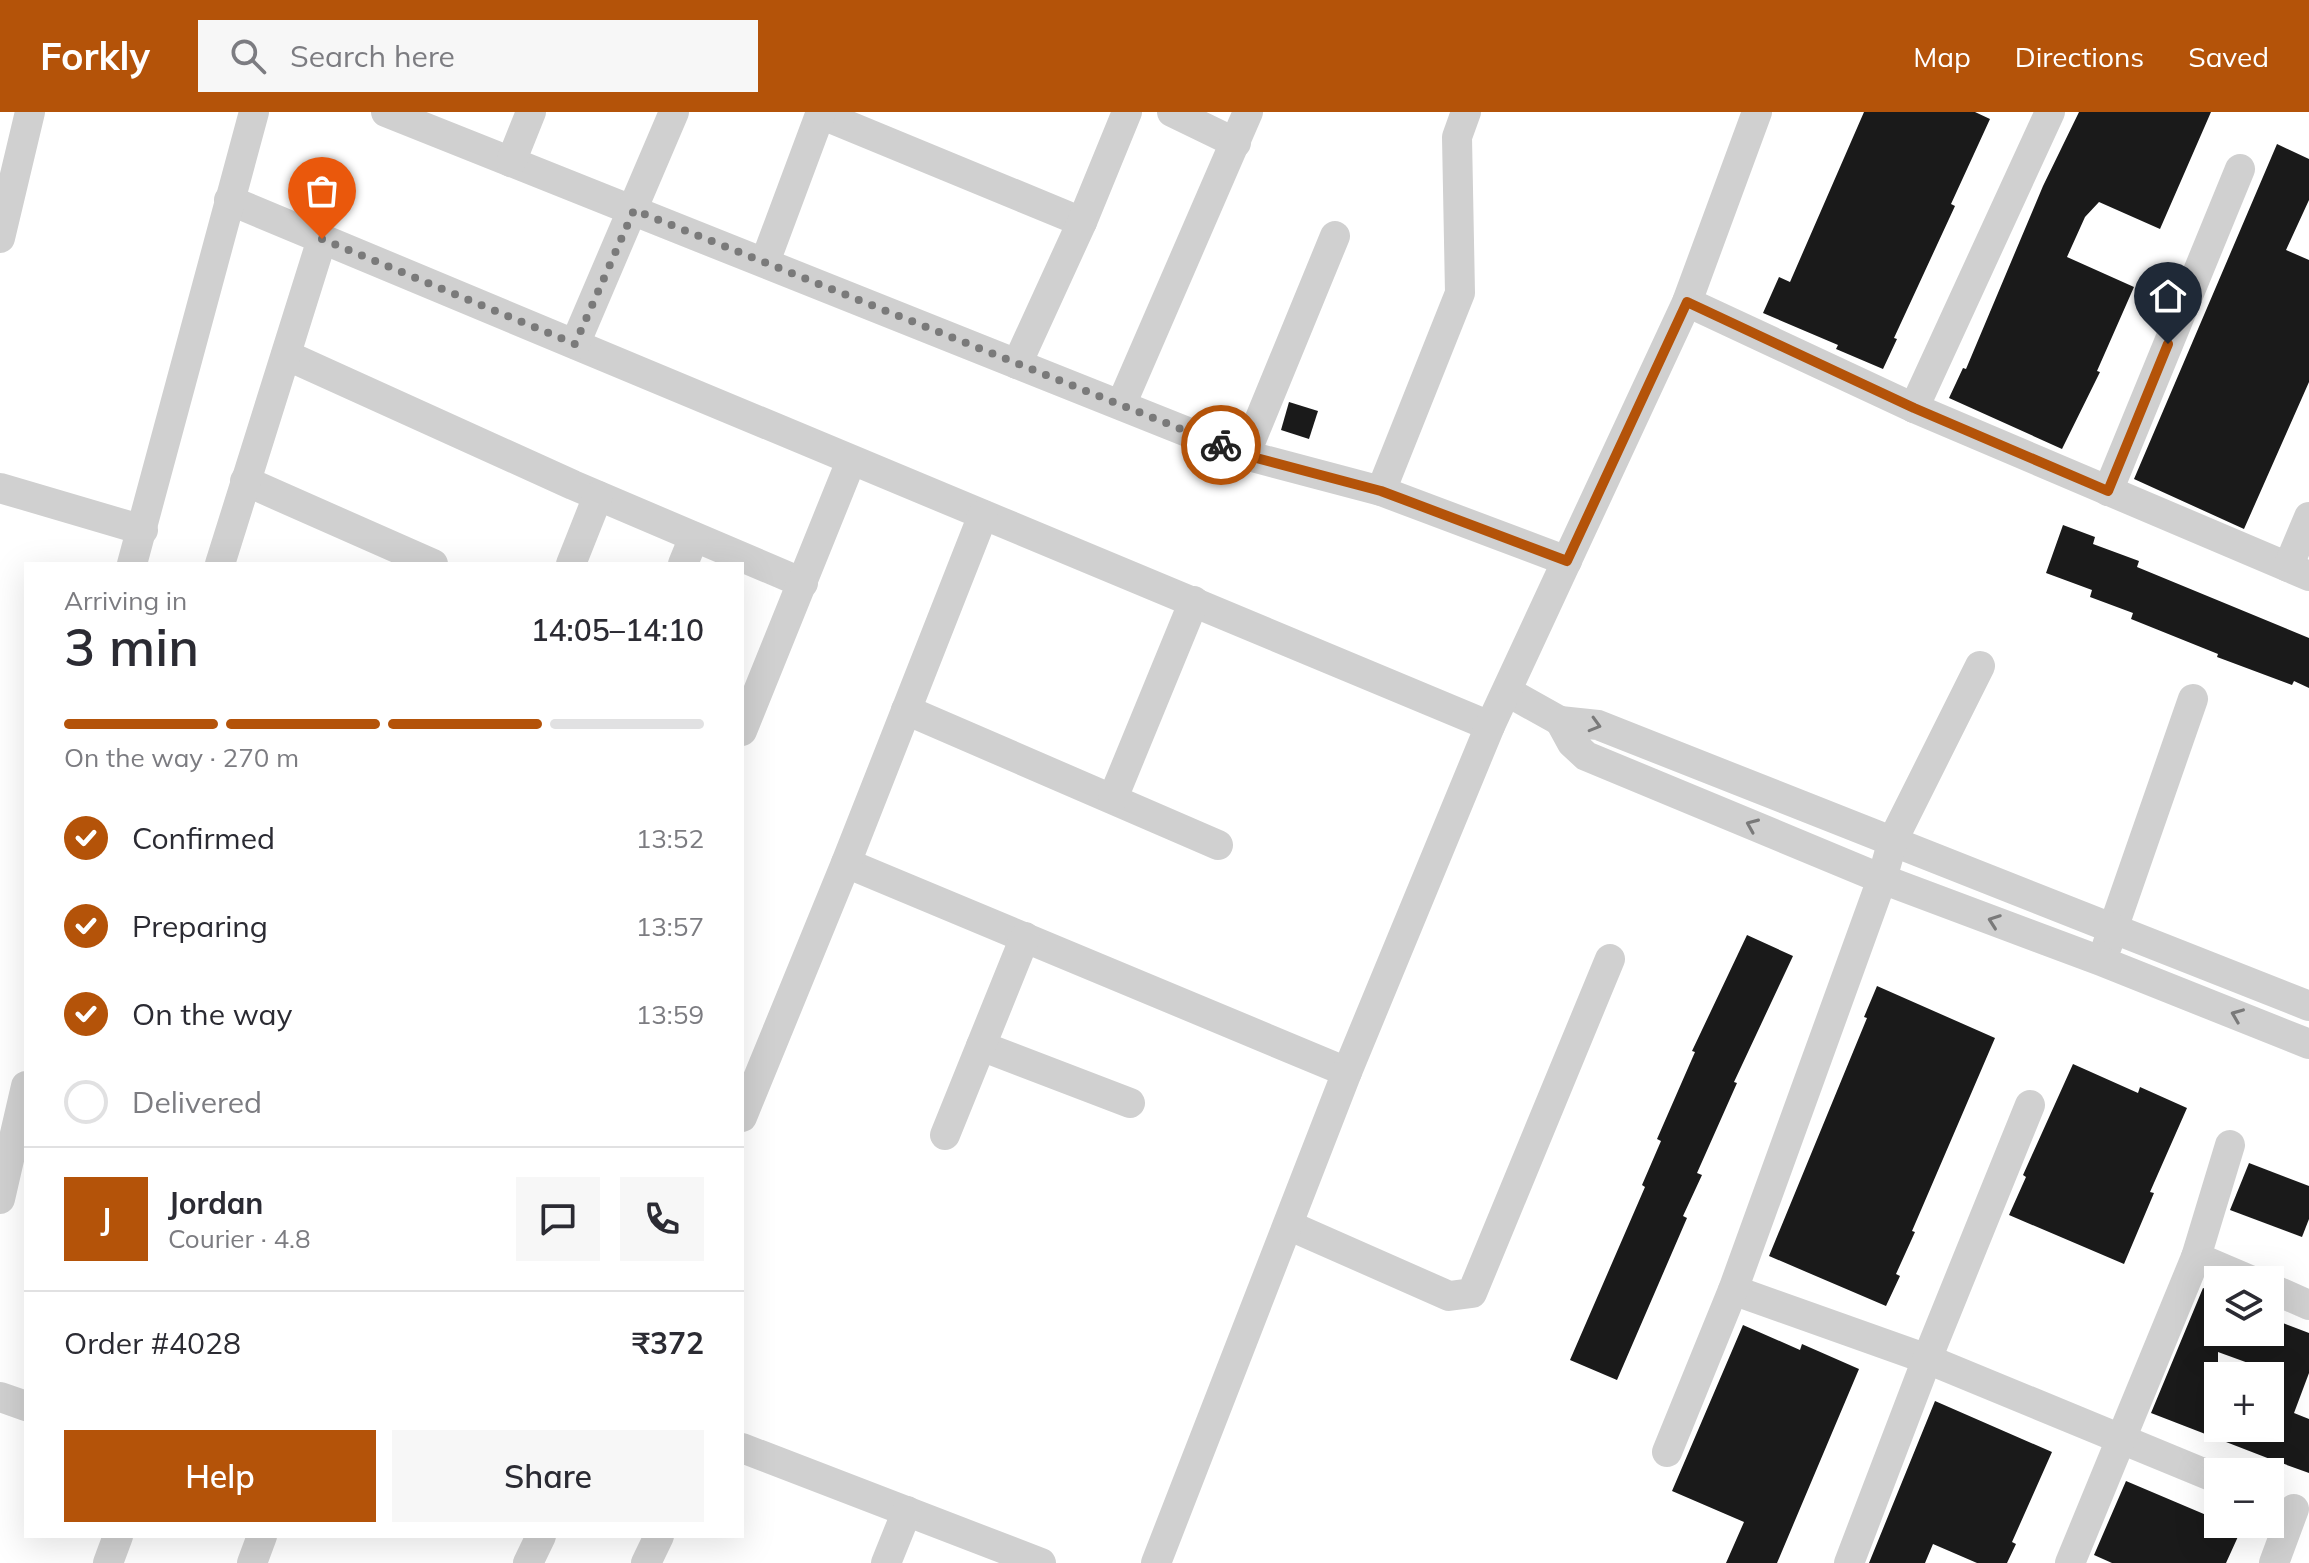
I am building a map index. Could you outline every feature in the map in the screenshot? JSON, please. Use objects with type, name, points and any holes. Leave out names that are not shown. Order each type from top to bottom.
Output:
[{"type":"street","points":[[0,238],[5,195],[30,112]]},
{"type":"street","points":[[133,562],[254,112]]},
{"type":"street","points":[[386,112],[1245,455],[1381,491],[1567,561]]},
{"type":"street","points":[[511,162],[531,112]]},
{"type":"street","points":[[575,344],[674,112]]},
{"type":"street","points":[[1017,364],[1082,222],[1127,112]]},
{"type":"street","points":[[1172,112],[1236,143]]},
{"type":"street","points":[[1121,405],[1248,112]]},
{"type":"street","points":[[1381,491],[1460,293],[1457,137],[1466,112]]},
{"type":"street","points":[[1156,1563],[1347,1072],[1490,726],[1687,302],[1757,112]]},
{"type":"street","points":[[1914,408],[2050,112]]},
{"type":"street","points":[[765,262],[820,113],[1082,222]]},
{"type":"street","points":[[2108,491],[2240,169]]},
{"type":"street","points":[[229,200],[1490,726]]},
{"type":"street","points":[[1245,455],[1335,236]]},
{"type":"street","points":[[221,562],[322,239]]},
{"type":"street","points":[[1687,302],[1914,408],[2298,572],[2309,517]]},
{"type":"street","points":[[286,355],[598,496],[689,550],[730,562]]},
{"type":"street","points":[[744,726],[851,461]]},
{"type":"street","points":[[245,481],[428,562]]},
{"type":"street","points":[[0,488],[143,530]]},
{"type":"street","points":[[572,562],[598,496]]},
{"type":"street","points":[[744,1112],[983,515]]},
{"type":"street","points":[[744,566],[803,583]]},
{"type":"street","points":[[1113,798],[1194,601]]},
{"type":"street","points":[[1667,1452],[1733,1290],[1882,879],[1893,840],[1980,666]]},
{"type":"street","points":[[1508,692],[1560,721],[1598,725],[2309,1006]]},
{"type":"street","points":[[2101,961],[2193,699]]},
{"type":"street","points":[[906,710],[1218,845]]},
{"type":"street","points":[[1560,721],[1572,743],[1586,756],[1882,879],[2101,961],[2309,1044]]},
{"type":"street","points":[[846,863],[1347,1072]]},
{"type":"street","points":[[945,1135],[1025,937]]},
{"type":"street","points":[[1288,1225],[1449,1296],[1472,1293],[1610,959]]},
{"type":"street","points":[[981,1046],[1130,1103]]},
{"type":"street","points":[[0,1199],[16,1168],[24,1102]]},
{"type":"street","points":[[1849,1563],[1927,1359],[2030,1105]]},
{"type":"street","points":[[2070,1563],[2196,1257],[2230,1145]]},
{"type":"street","points":[[2196,1257],[2217,1266]]},
{"type":"street","points":[[1733,1290],[1927,1359],[2204,1473]]},
{"type":"street","points":[[2284,1294],[2309,1305]]},
{"type":"street","points":[[0,1397],[24,1405]]},
{"type":"street","points":[[744,1449],[1041,1563]]},
{"type":"street","points":[[2274,1563],[2291,1508]]},
{"type":"street","points":[[886,1563],[907,1511]]},
{"type":"street","points":[[108,1563],[117,1538]]},
{"type":"street","points":[[252,1563],[261,1538]]},
{"type":"street","points":[[528,1563],[540,1538]]},
{"type":"street","points":[[646,1563],[658,1538]]},
{"type":"building","points":[[1864,112],[1975,112],[1990,119],[1951,204],[1955,206],[1894,338],[1897,339],[1883,369],[1836,349],[1838,345],[1763,313],[1779,277],[1790,282]]},
{"type":"building","points":[[2079,112],[2211,112],[2160,229],[2099,202],[2085,217],[2067,257],[2134,287],[2097,371],[2100,372],[2062,449],[1949,398],[1963,368],[1966,369],[2043,186]]},
{"type":"building","points":[[2277,144],[2309,159],[2309,200],[2286,250],[2309,260],[2309,382],[2244,529],[2134,479]]},
{"type":"building","points":[[1289,402],[1318,411],[1309,439],[1281,430]]},
{"type":"building","points":[[2063,525],[2095,537],[2093,544],[2139,561],[2137,567],[2309,638],[2309,688],[2294,681],[2292,685],[2217,657],[2218,654],[2131,619],[2133,613],[2090,597],[2092,590],[2046,573]]},
{"type":"building","points":[[1747,935],[1793,956],[1734,1082],[1737,1083],[1697,1173],[1702,1175],[1683,1216],[1687,1218],[1617,1380],[1570,1360],[1645,1187],[1642,1185],[1661,1141],[1657,1139],[1695,1052],[1692,1051]]},
{"type":"building","points":[[1877,986],[1995,1038],[1912,1231],[1915,1232],[1896,1274],[1900,1276],[1886,1306],[1769,1256],[1867,1018],[1864,1017]]},
{"type":"building","points":[[2073,1064],[2138,1093],[2140,1087],[2187,1108],[2150,1192],[2154,1193],[2124,1264],[2009,1215],[2026,1177],[2023,1175]]},
{"type":"building","points":[[2249,1163],[2309,1186],[2309,1219],[2302,1237],[2230,1210]]},
{"type":"building","points":[[2203,1288],[2204,1346],[2284,1346],[2284,1323],[2309,1333],[2309,1373],[2294,1413],[2309,1419],[2309,1473],[2284,1464],[2284,1458],[2267,1458],[2226,1442],[2284,1442],[2284,1362],[2246,1362],[2218,1352],[2218,1362],[2204,1362],[2204,1433],[2151,1413]]},
{"type":"building","points":[[1743,1325],[1800,1350],[1802,1344],[1859,1369],[1777,1563],[1726,1563],[1744,1522],[1672,1491]]},
{"type":"building","points":[[1935,1401],[2052,1452],[2012,1542],[2016,1544],[2007,1563],[1977,1563],[1933,1544],[1925,1563],[1869,1563]]},
{"type":"building","points":[[2126,1481],[2204,1514],[2204,1538],[2237,1538],[2226,1563],[2112,1563],[2094,1555]]},
{"type":"way so far","points":[[322,239],[575,344],[634,210],[1221,445]]},
{"type":"route","points":[[1221,445],[1245,455],[1381,491],[1567,561],[1687,302],[1914,408],[2108,491],[2168,344]]}]
